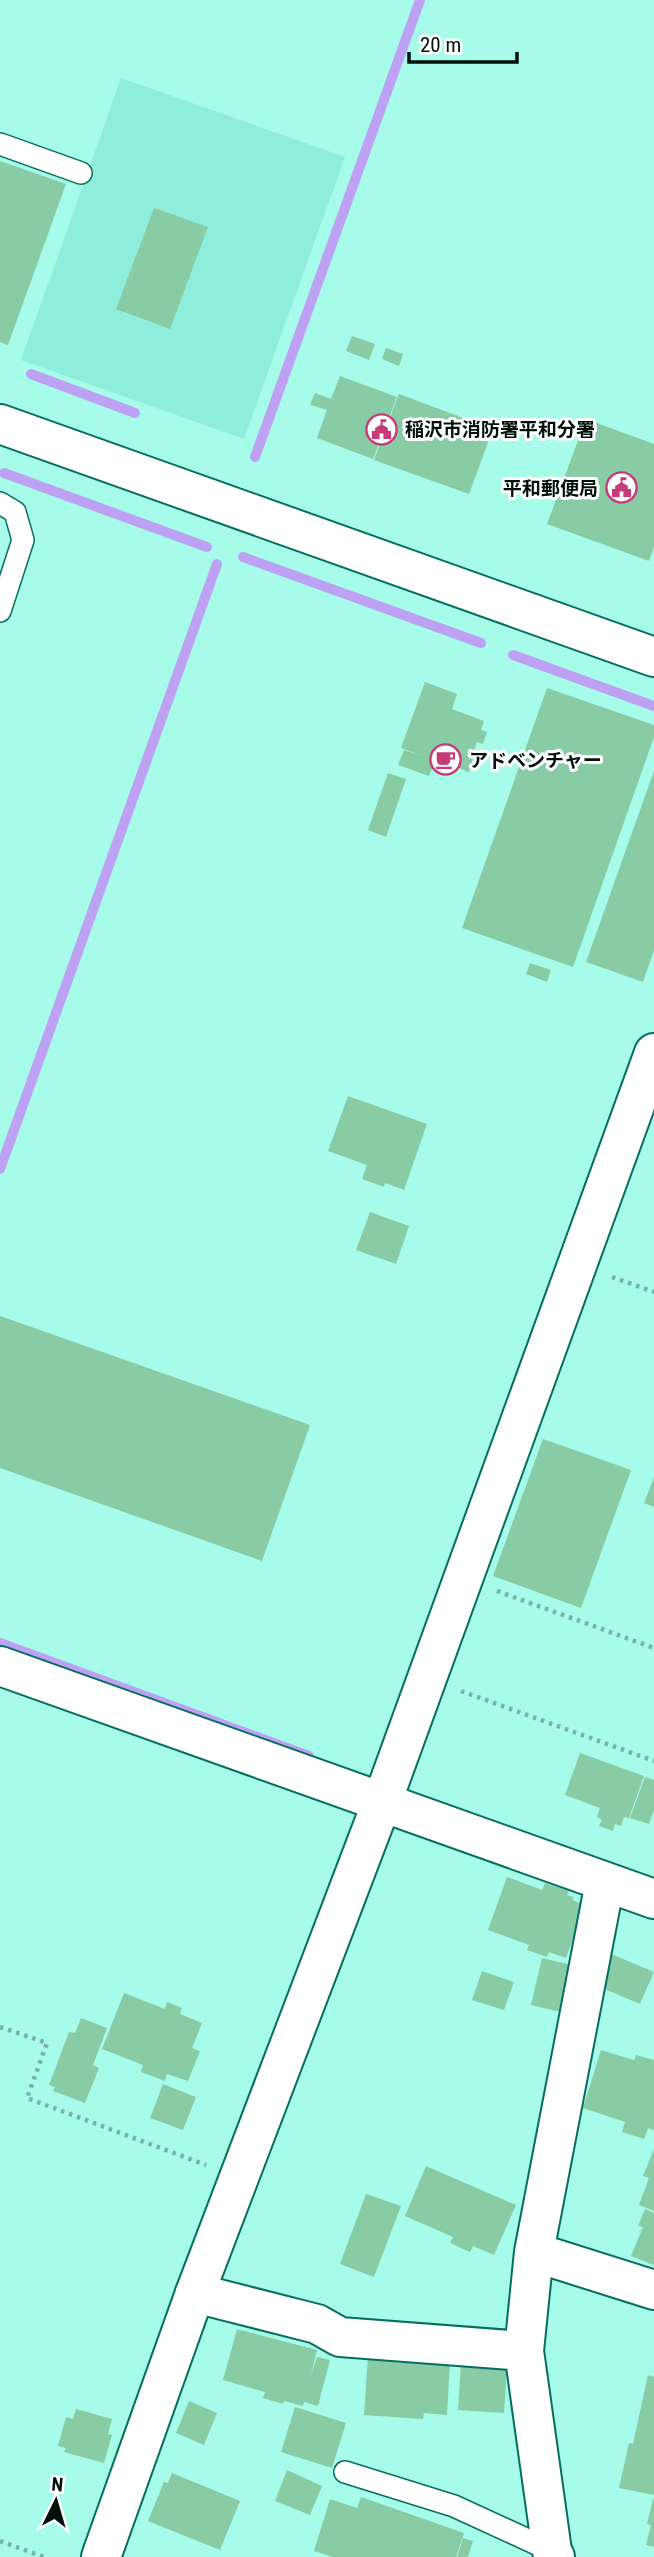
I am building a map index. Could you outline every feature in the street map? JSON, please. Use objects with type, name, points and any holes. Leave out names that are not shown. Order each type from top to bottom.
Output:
[{"type":"street","points":[[2,430],[654,657]]},
{"type":"street","points":[[101,2557],[195,2293],[383,1802],[654,1053]]},
{"type":"street","points":[[0,1666],[654,1899]]},
{"type":"street","points":[[554,2554],[523,2351],[534,2252],[606,1882]]},
{"type":"street","points":[[534,2252],[654,2290]]},
{"type":"street","points":[[195,2293],[317,2324],[340,2337],[523,2351]]},
{"type":"lane","points":[[0,144],[81,173]]},
{"type":"lane","points":[[0,503],[15,512],[23,540],[0,611]]},
{"type":"lane","points":[[345,2472],[454,2506],[554,2554]]},
{"type":"path","points":[[463,1579],[654,1648]]},
{"type":"path","points":[[427,1679],[654,1761]]},
{"type":"path","points":[[0,2027],[47,2043],[27,2098],[239,2177]]},
{"type":"path","points":[[0,2541],[44,2557]]},
{"type":"shaded area","points":[[121,78],[345,157],[244,439],[21,360]]},
{"type":"building","points":[[0,161],[66,184],[8,345],[0,342]]},
{"type":"building","points":[[154,208],[208,227],[170,329],[116,309]]},
{"type":"building","points":[[352,336],[375,344],[369,360],[346,351]]},
{"type":"building","points":[[386,348],[403,354],[399,366],[382,359]]},
{"type":"building","points":[[340,376],[397,397],[373,459],[317,438],[327,410],[310,405],[315,393],[331,399]]},
{"type":"building","points":[[399,394],[493,429],[469,494],[374,460]]},
{"type":"building","points":[[586,419],[654,444],[654,547],[649,561],[547,524]]},
{"type":"building","points":[[425,682],[457,694],[452,709],[484,721],[481,730],[487,732],[483,744],[477,742],[474,750],[469,748],[467,756],[473,758],[469,772],[456,767],[462,746],[454,767],[435,760],[429,776],[398,765],[404,750],[423,756],[401,748]]},
{"type":"building","points":[[547,688],[654,725],[654,737],[573,967],[462,928]]},
{"type":"building","points":[[654,771],[654,950],[643,982],[586,962]]},
{"type":"building","points":[[388,773],[406,779],[386,837],[368,830]]},
{"type":"building","points":[[530,963],[551,970],[547,982],[526,974]]},
{"type":"building","points":[[348,1096],[427,1124],[404,1190],[385,1183],[384,1187],[362,1179],[367,1165],[328,1151]]},
{"type":"building","points":[[370,1212],[409,1226],[396,1264],[356,1250]]},
{"type":"building","points":[[0,1316],[310,1425],[262,1561],[0,1468]]},
{"type":"building","points":[[543,1439],[631,1470],[581,1608],[493,1576]]},
{"type":"building","points":[[654,1477],[654,1507],[644,1503]]},
{"type":"building","points":[[580,1753],[644,1776],[629,1818],[624,1817],[621,1826],[615,1824],[613,1831],[599,1826],[602,1820],[597,1817],[600,1808],[565,1795]]},
{"type":"building","points":[[645,1777],[654,1780],[654,1810],[649,1824],[630,1818]]},
{"type":"building","points":[[507,1877],[542,1890],[545,1883],[569,1891],[567,1895],[574,1897],[572,1900],[585,1905],[566,1958],[549,1952],[547,1957],[527,1950],[529,1945],[488,1930]]},
{"type":"building","points":[[609,1953],[654,1972],[640,2004],[595,1985]]},
{"type":"building","points":[[542,1958],[572,1965],[561,2012],[531,2005]]},
{"type":"building","points":[[482,1971],[514,1982],[504,2010],[472,2000]]},
{"type":"building","points":[[124,1993],[165,2009],[167,2002],[182,2008],[180,2014],[202,2023],[192,2048],[200,2051],[188,2081],[167,2074],[165,2081],[141,2072],[143,2065],[102,2049]]},
{"type":"building","points":[[81,2018],[107,2028],[93,2065],[99,2068],[85,2103],[53,2091],[55,2087],[49,2085],[69,2032],[75,2033]]},
{"type":"building","points":[[601,2050],[634,2060],[636,2055],[654,2060],[654,2130],[648,2128],[644,2139],[622,2132],[625,2122],[583,2108]]},
{"type":"building","points":[[163,2084],[196,2097],[183,2130],[150,2118]]},
{"type":"building","points":[[654,2149],[654,2211],[639,2205],[649,2178],[643,2176]]},
{"type":"building","points":[[426,2166],[516,2205],[494,2255],[473,2246],[470,2252],[450,2243],[453,2237],[405,2216]]},
{"type":"building","points":[[366,2194],[401,2206],[374,2277],[340,2264]]},
{"type":"building","points":[[645,2209],[654,2213],[654,2265],[631,2256],[643,2227],[638,2226]]},
{"type":"building","points":[[237,2329],[317,2350],[311,2375],[317,2357],[330,2360],[318,2406],[304,2402],[303,2406],[284,2401],[283,2404],[263,2398],[265,2392],[223,2380]]},
{"type":"building","points":[[368,2356],[450,2362],[447,2415],[424,2413],[423,2419],[364,2415]]},
{"type":"building","points":[[461,2363],[507,2366],[504,2413],[458,2410]]},
{"type":"building","points":[[648,2375],[654,2377],[654,2495],[619,2488],[629,2443],[633,2444]]},
{"type":"building","points":[[189,2401],[217,2413],[204,2445],[176,2433]]},
{"type":"building","points":[[295,2407],[346,2423],[332,2468],[281,2452]]},
{"type":"building","points":[[76,2409],[112,2419],[108,2434],[112,2435],[104,2463],[64,2452],[66,2448],[58,2446],[66,2417],[73,2419]]},
{"type":"building","points":[[287,2470],[322,2486],[310,2515],[275,2501]]},
{"type":"building","points":[[172,2473],[240,2501],[220,2550],[148,2521],[164,2482],[168,2483]]},
{"type":"building","points":[[361,2497],[464,2533],[456,2557],[333,2557],[314,2551],[330,2499],[357,2508]]},
{"type":"building","points":[[653,2499],[654,2547],[646,2545],[651,2525],[647,2524]]},
{"type":"building","points":[[463,2538],[473,2541],[468,2557],[457,2557]]},
{"type":"waterway","points":[[255,457],[420,0]]},
{"type":"waterway","points":[[31,374],[135,413]]},
{"type":"waterway","points":[[4,473],[207,547]]},
{"type":"waterway","points":[[243,557],[481,643]]},
{"type":"waterway","points":[[0,1169],[217,564]]},
{"type":"waterway","points":[[513,655],[654,706]]},
{"type":"waterway","points":[[0,1643],[309,1756]]},
{"type":"place","name":"稲沢市消防署平和分署","points":[[382,429]]},
{"type":"place","name":"平和郵便局","points":[[621,488]]},
{"type":"place","name":"アドベンチャー","points":[[446,760]]}]
